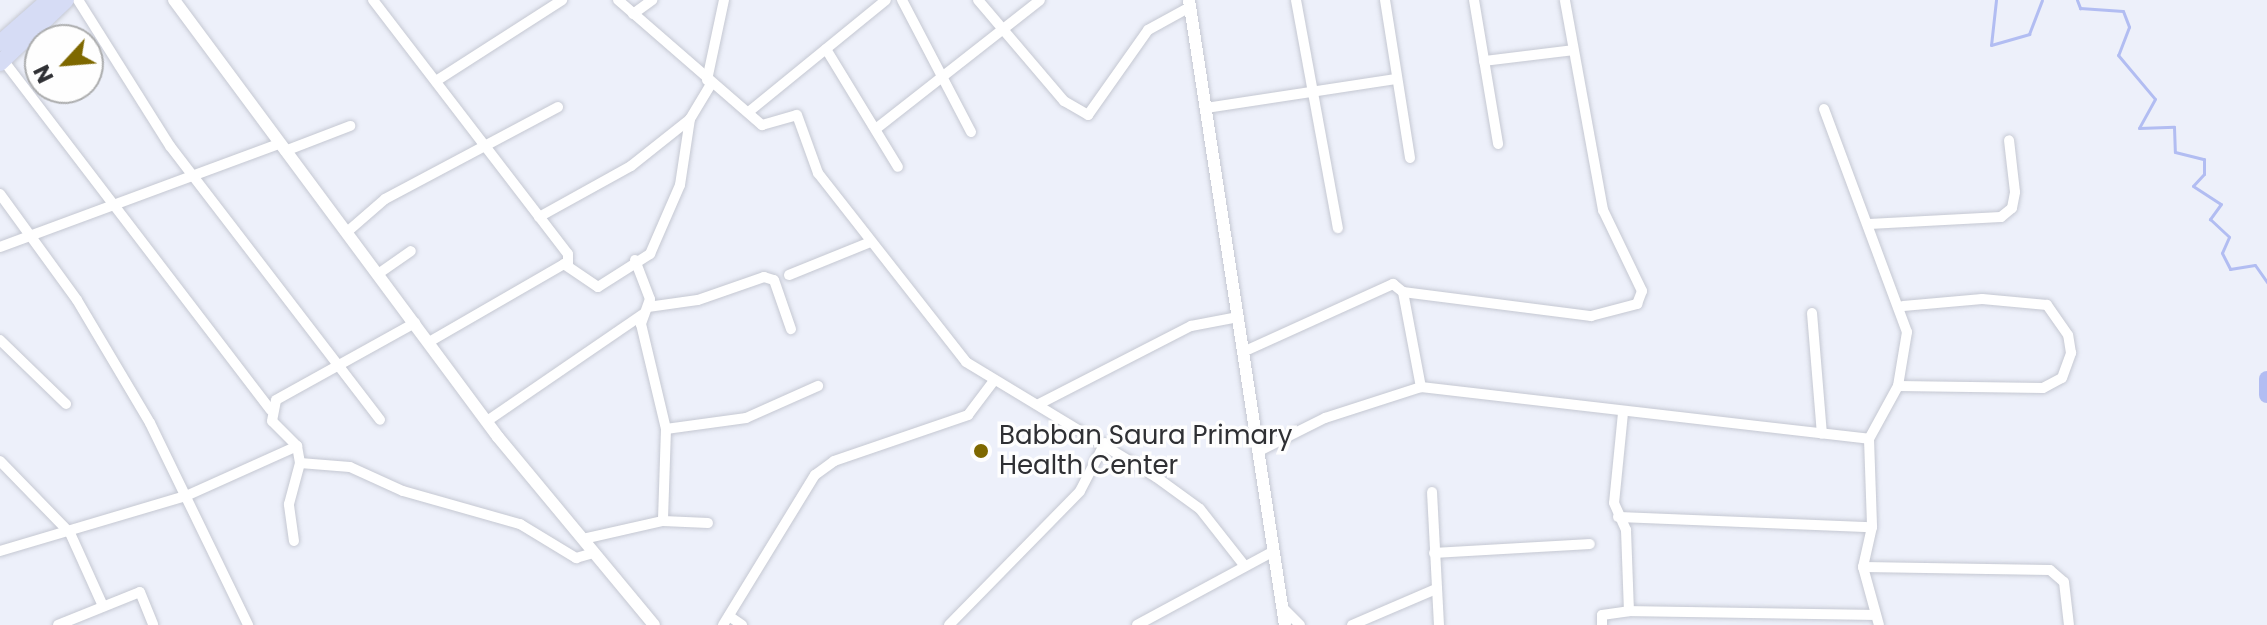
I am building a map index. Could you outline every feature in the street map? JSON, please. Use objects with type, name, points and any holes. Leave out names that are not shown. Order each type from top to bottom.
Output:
[{"type":"main road","points":[[0,43],[49,0]]},
{"type":"main road","points":[[2,62],[66,0]]},
{"type":"street","points":[[78,0],[196,176],[341,364],[380,420]]},
{"type":"street","points":[[174,0],[487,421],[650,623]]},
{"type":"street","points":[[373,0],[539,217],[568,264],[598,287],[657,247],[680,185],[690,119],[709,82],[724,0]]},
{"type":"street","points":[[436,81],[562,0]]},
{"type":"street","points":[[618,0],[709,82],[751,110],[762,125],[797,115],[818,173],[868,243],[966,362],[993,382],[1039,404],[1105,443],[1200,509],[1244,565]]},
{"type":"street","points":[[633,14],[652,0]]},
{"type":"street","points":[[751,110],[886,0]]},
{"type":"street","points":[[902,0],[947,75],[971,132]]},
{"type":"street","points":[[978,0],[1064,101],[1088,115],[1148,30],[1189,4],[1285,625]]},
{"type":"street","points":[[877,128],[1040,0]]},
{"type":"street","points":[[1296,0],[1338,228]]},
{"type":"street","points":[[1385,0],[1410,158]]},
{"type":"street","points":[[1474,0],[1498,144]]},
{"type":"street","points":[[1243,352],[1389,284],[1403,292],[1591,316],[1637,304],[1642,291],[1603,210],[1565,0]]},
{"type":"street","points":[[826,49],[898,167]]},
{"type":"street","points":[[1484,61],[1573,50]]},
{"type":"street","points":[[2,62],[271,410]]},
{"type":"street","points":[[1206,108],[1396,79]]},
{"type":"street","points":[[347,232],[385,199],[487,150],[558,107]]},
{"type":"street","points":[[1602,625],[1602,615],[1629,611],[1876,620],[1863,567],[1872,527],[1869,439],[1898,386],[1907,356],[1903,306],[1824,109]]},
{"type":"street","points":[[539,217],[631,166],[690,119]]},
{"type":"street","points":[[0,247],[196,176],[350,126]]},
{"type":"street","points":[[1869,224],[2001,217],[2012,208],[2015,192],[2009,140]]},
{"type":"street","points":[[0,194],[77,300],[189,493],[248,625]]},
{"type":"street","points":[[789,275],[868,243]]},
{"type":"street","points":[[378,274],[411,251]]},
{"type":"street","points":[[635,260],[666,429],[663,521]]},
{"type":"street","points":[[429,342],[568,264]]},
{"type":"street","points":[[487,421],[645,310],[764,277],[774,280],[791,329]]},
{"type":"street","points":[[1403,292],[1421,387]]},
{"type":"street","points":[[1898,386],[2043,388],[2062,378],[2071,353],[2068,335],[2047,305],[1951,299],[1903,306]]},
{"type":"street","points":[[1812,313],[1822,434]]},
{"type":"street","points":[[1039,404],[1191,326],[1238,317]]},
{"type":"street","points":[[294,541],[289,504],[300,463],[297,446],[272,421],[271,410],[276,400],[415,323]]},
{"type":"street","points":[[0,340],[66,404]]},
{"type":"street","points":[[742,625],[726,621],[815,475],[834,461],[968,415],[993,382]]},
{"type":"street","points":[[666,429],[746,418],[818,386]]},
{"type":"street","points":[[1259,451],[1325,418],[1421,387],[1623,413],[1869,439]]},
{"type":"street","points":[[1623,413],[1618,517],[1629,553],[1622,583],[1629,611]]},
{"type":"street","points":[[949,625],[1080,491],[1105,443]]},
{"type":"street","points":[[0,551],[63,529],[189,493],[297,446]]},
{"type":"street","points":[[0,461],[63,529],[103,606]]},
{"type":"street","points":[[300,463],[350,467],[403,491],[520,524],[576,558],[594,553]]},
{"type":"street","points":[[1432,492],[1439,625]]},
{"type":"street","points":[[1618,517],[1872,527]]},
{"type":"street","points":[[583,539],[663,521],[708,523]]},
{"type":"street","points":[[1434,553],[1590,544]]},
{"type":"street","points":[[1137,625],[1274,551]]},
{"type":"street","points":[[1863,567],[2050,570],[2064,582],[2069,625]]},
{"type":"street","points":[[1352,625],[1436,589]]},
{"type":"street","points":[[58,625],[143,593],[153,625]]},
{"type":"street","points":[[1283,608],[1300,625]]},
{"type":"waterway","points":[[1996,0],[1991,45],[2029,34],[2042,0]]},
{"type":"waterway","points":[[2077,0],[2080,8],[2123,11],[2129,27],[2118,55],[2155,99],[2139,128],[2174,127],[2175,152],[2204,159],[2204,174],[2193,186],[2221,204],[2210,219],[2229,237],[2222,253],[2230,269],[2255,265],[2267,282]]},
{"type":"waterway","points":[[2267,379],[2267,395]]},
{"type":"place","name":"Babban Saura Primary Health Center","points":[[981,451]]}]
